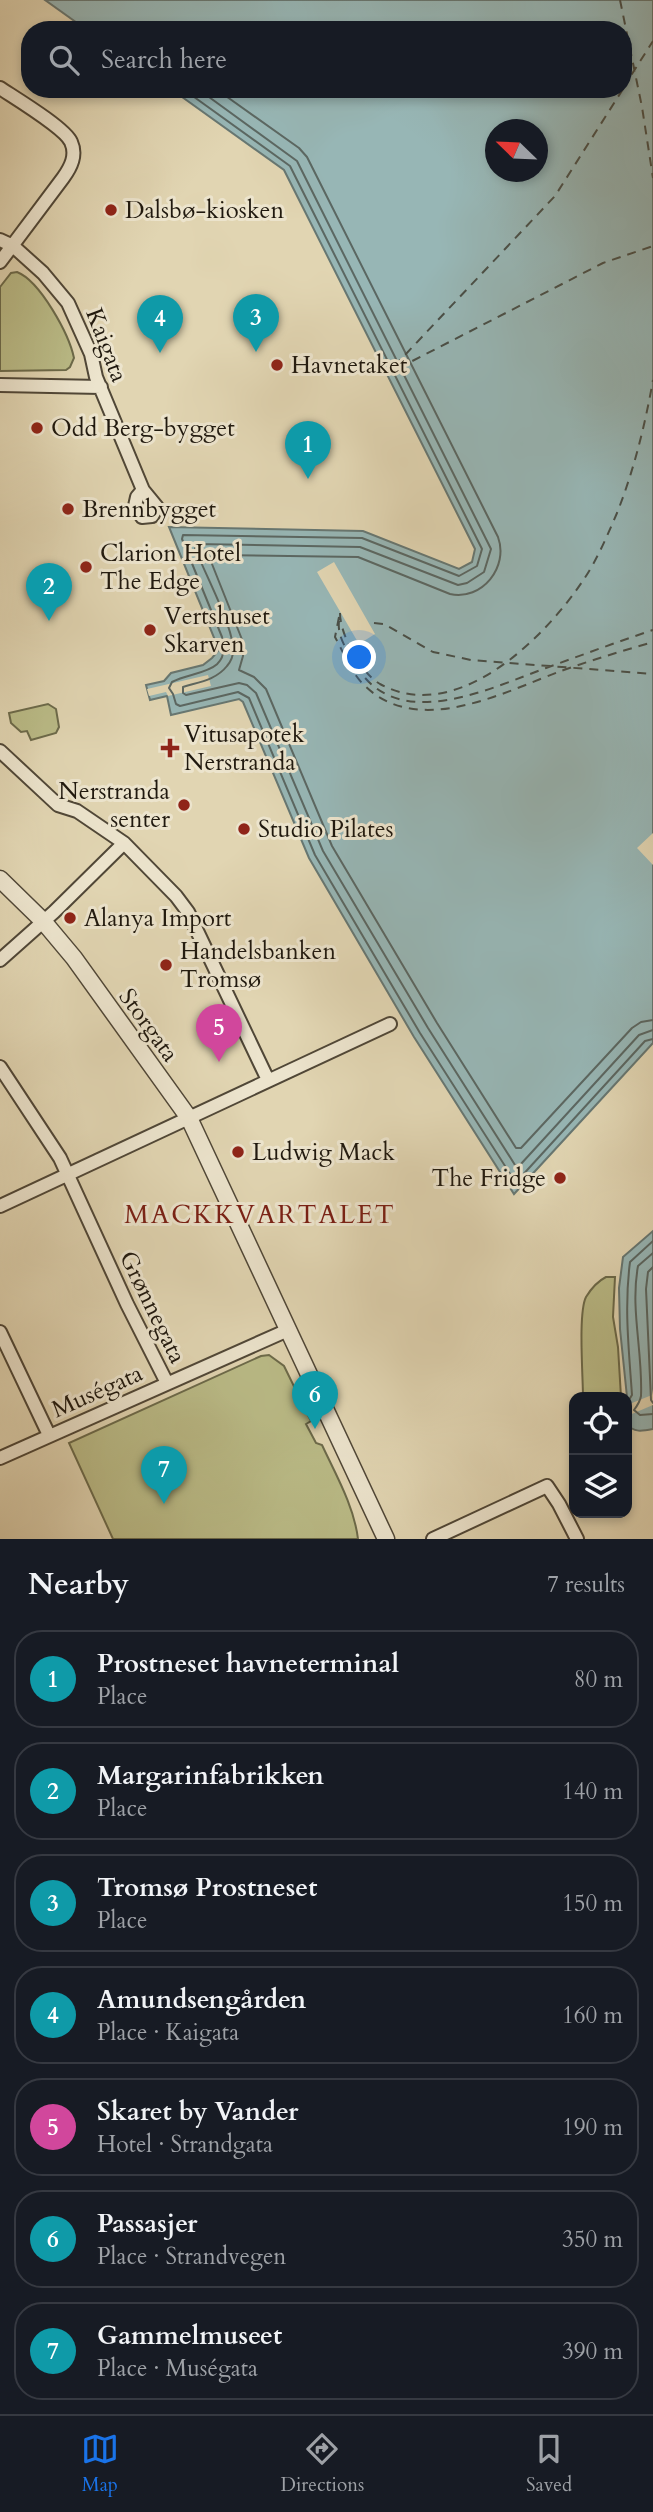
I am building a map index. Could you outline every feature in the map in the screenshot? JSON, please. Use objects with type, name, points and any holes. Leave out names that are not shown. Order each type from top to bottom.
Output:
[{"type":"street","points":[[0,88],[68,137],[74,153],[64,178],[0,262]]},
{"type":"street","name":"Kaigata","points":[[0,240],[13,246],[54,285],[66,301],[91,354],[96,377],[143,490]]},
{"type":"street","points":[[0,385],[101,387]]},
{"type":"street","points":[[0,751],[58,805],[78,811],[124,843],[176,896],[188,912],[268,1080]]},
{"type":"street","points":[[0,960],[124,843]]},
{"type":"street","name":"Storgata","points":[[0,879],[43,921],[74,958],[189,1118],[386,1539]]},
{"type":"street","points":[[0,1206],[390,1024]]},
{"type":"street","name":"Grønnegata","points":[[0,1067],[60,1158],[167,1383]]},
{"type":"street","name":"Muségata","points":[[0,1458],[288,1330]]},
{"type":"street","points":[[0,1332],[49,1435]]},
{"type":"street","points":[[433,1539],[547,1486],[577,1539]]},
{"type":"green space","points":[[17,272],[35,286],[60,323],[74,358],[66,370],[0,371],[0,287],[11,273]]},
{"type":"green space","points":[[48,704],[56,709],[59,727],[56,733],[31,740],[27,731],[21,732],[11,723],[9,713]]},
{"type":"green space","points":[[606,1277],[615,1277],[613,1317],[621,1392],[583,1392],[584,1305],[586,1297],[597,1283]]},
{"type":"green space","points":[[269,1355],[284,1366],[311,1421],[306,1424],[316,1443],[322,1445],[349,1503],[358,1539],[113,1539],[69,1443],[261,1356]]},
{"type":"water","points":[[45,0],[653,0],[653,1043],[514,1194],[414,1037],[309,858],[243,702],[239,699],[171,715],[167,696],[150,700],[146,685],[164,681],[171,673],[203,665],[218,651],[169,527],[363,531],[459,569],[472,562],[475,549],[284,170],[184,98],[632,98],[632,21],[74,21]]},
{"type":"water","points":[[653,1231],[653,1429],[638,1431],[632,1429],[632,1392],[626,1392],[620,1329],[619,1288],[623,1257]]},
{"type":"pier","points":[[334,562],[375,634],[359,644],[317,572]]},
{"type":"pier","points":[[208,675],[211,686],[168,696],[166,692],[149,696],[147,689]]},
{"type":"pier","points":[[653,833],[653,865],[637,848]]},
{"type":"pier","points":[[653,1389],[653,1405],[632,1414],[632,1403],[652,1395]]},
{"type":"ferry route","points":[[620,0],[624,21]]},
{"type":"ferry route","points":[[632,74],[653,41]]},
{"type":"ferry route","points":[[632,58],[653,178]]},
{"type":"ferry route","points":[[617,98],[555,196],[387,374],[603,263],[653,246]]},
{"type":"ferry route","points":[[340,613],[344,632],[359,663],[380,684],[409,694],[439,694],[468,685],[523,649],[567,602],[602,547],[629,480],[643,431],[653,380]]},
{"type":"ferry route","points":[[339,617],[335,637],[360,681],[387,701],[410,709],[436,710],[488,699],[573,667],[653,642]]},
{"type":"ferry route","points":[[339,621],[344,644],[373,686],[395,698],[419,702],[445,700],[499,686],[653,630]]},
{"type":"ferry route","points":[[374,623],[384,624],[433,652],[471,660],[653,674]]},
{"type":"place","name":"Dalsbø-kiosken","points":[[111,210]]},
{"type":"place","name":"Tromsø Prostneset","points":[[256,352]]},
{"type":"place","name":"Amundsengården","points":[[160,353]]},
{"type":"place","name":"Havnetaket","points":[[277,365]]},
{"type":"place","name":"Odd Berg-bygget","points":[[37,428]]},
{"type":"place","name":"Prostneset havneterminal","points":[[308,479]]},
{"type":"place","name":"Brennbygget","points":[[68,509]]},
{"type":"place","name":"Clarion Hotel The Edge","points":[[86,567]]},
{"type":"place","name":"Margarinfabrikken","points":[[49,621]]},
{"type":"place","name":"Vertshuset Skarven","points":[[150,630]]},
{"type":"place","name":"Vitusapotek Nerstranda","points":[[170,748]]},
{"type":"place","name":"Nerstranda senter","points":[[184,805]]},
{"type":"place","name":"Studio Pilates","points":[[244,829]]},
{"type":"place","name":"Alanya Import","points":[[70,918]]},
{"type":"place","name":"Handelsbanken Tromsø","points":[[166,965]]},
{"type":"place","name":"Skaret by Vander","points":[[219,1062]]},
{"type":"place","name":"Ludwig Mack","points":[[238,1152]]},
{"type":"place","name":"The Fridge","points":[[560,1178]]},
{"type":"place","name":"Passasjer","points":[[315,1429]]},
{"type":"place","name":"Gammelmuseet","points":[[164,1504]]},
{"type":"district","name":"MACKKVARTALET","points":[[260,1214]]}]
